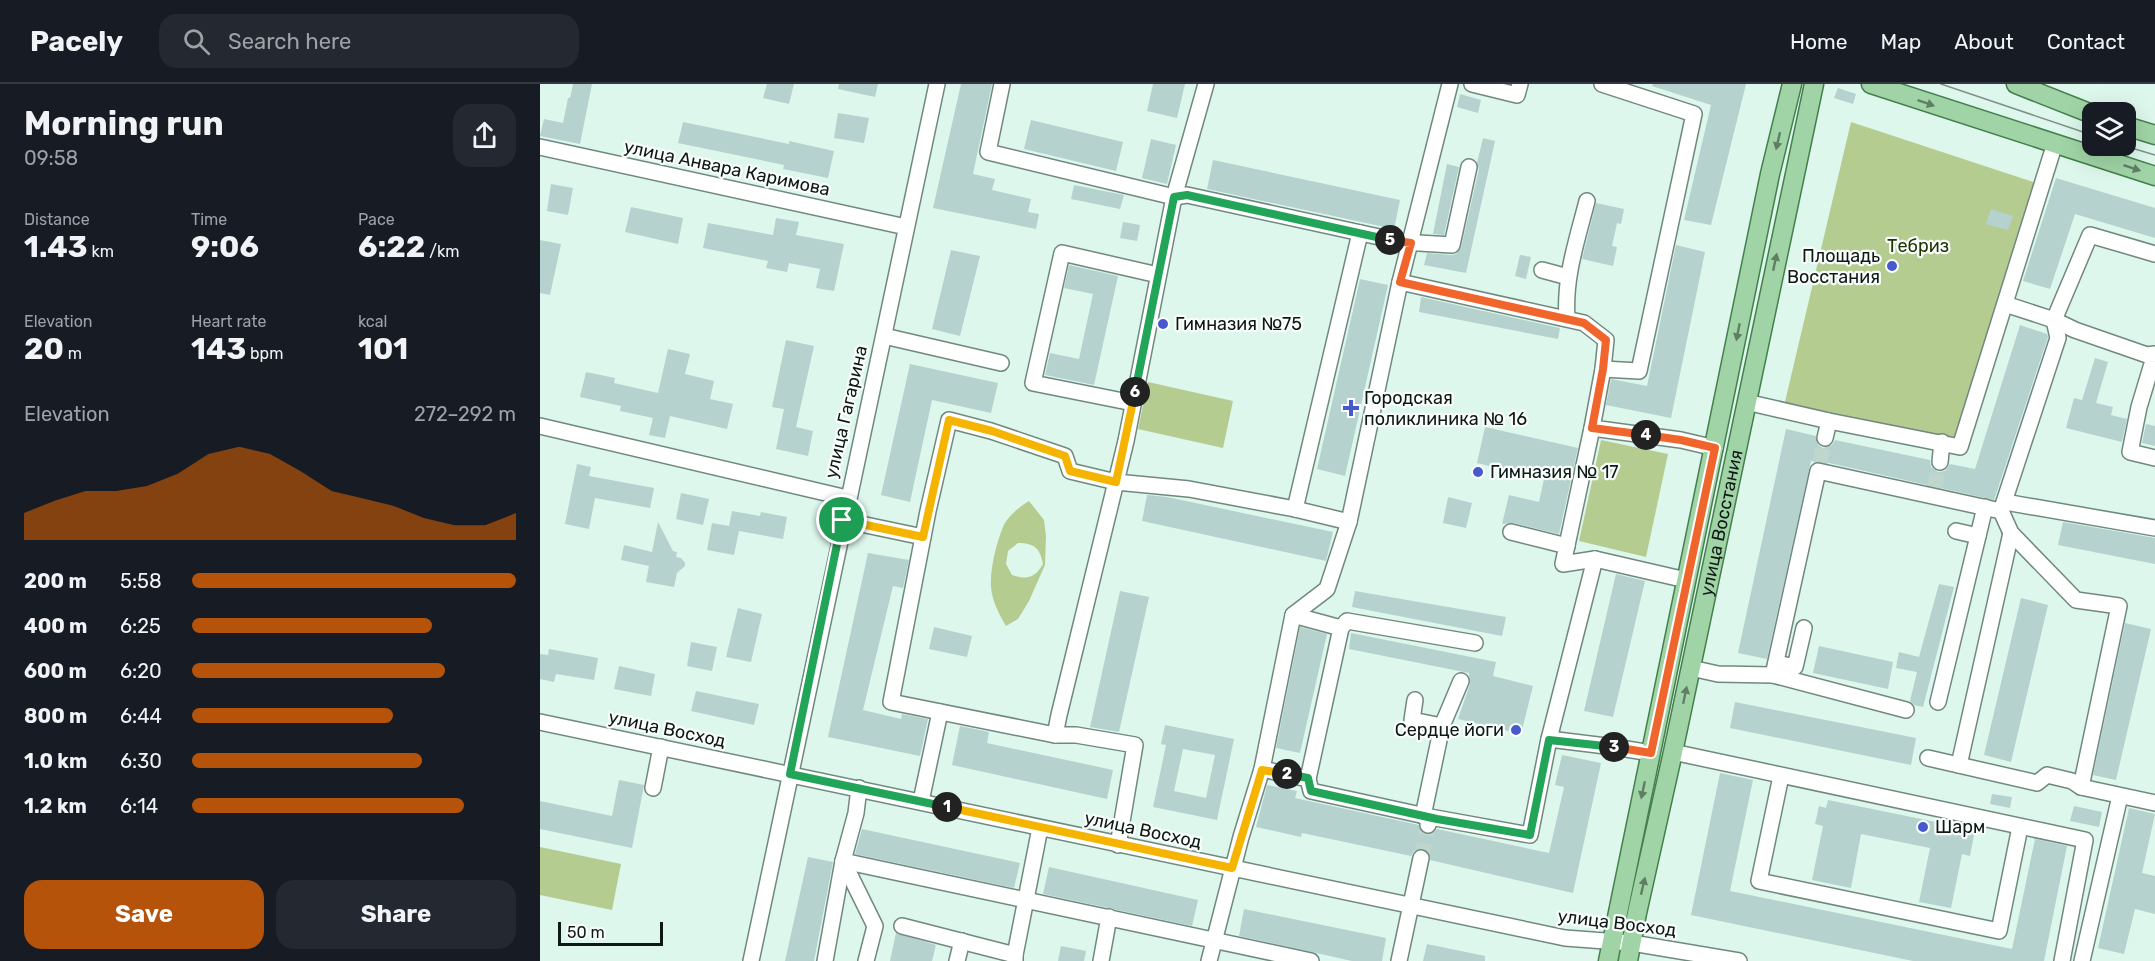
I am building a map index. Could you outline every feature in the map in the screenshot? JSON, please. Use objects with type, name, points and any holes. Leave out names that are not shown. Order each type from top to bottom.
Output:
[{"type":"main road","name":"улица Восстания","points":[[1608,961],[1770,174],[1792,84]]},
{"type":"main road","name":"улица Восстания","points":[[1630,952],[1636,913],[1673,752],[1814,84]]},
{"type":"main road","points":[[1871,84],[2155,176]]},
{"type":"main road","points":[[2016,84],[2054,91],[2082,108]]},
{"type":"main road","points":[[2136,129],[2155,135]]},
{"type":"street","name":"улица Гагарина","points":[[751,961],[842,520],[884,336],[937,84]]},
{"type":"street","points":[[1002,84],[988,152],[1174,197],[1187,195],[1411,243],[1452,245],[1469,167]]},
{"type":"street","points":[[1055,735],[1116,482],[1174,197],[1206,84]]},
{"type":"street","points":[[1209,961],[1232,868],[1262,770],[1293,615],[1327,589],[1349,522],[1400,282],[1450,84]]},
{"type":"street","points":[[1472,84],[1517,95],[1520,84]]},
{"type":"street","points":[[1603,369],[1639,371],[1694,114],[1604,84]]},
{"type":"street","points":[[1746,402],[1960,447],[2055,143]]},
{"type":"street","name":"улица Анвара Каримова","points":[[540,147],[906,226]]},
{"type":"street","points":[[1567,318],[1565,296],[1568,277],[1587,201]]},
{"type":"street","points":[[1295,509],[1360,233]]},
{"type":"street","points":[[2081,788],[2119,606],[2076,600],[2011,533],[2003,506],[2058,338],[2054,320],[2090,235],[2155,254]]},
{"type":"street","points":[[1133,403],[1033,382],[1062,253],[1158,274]]},
{"type":"street","points":[[1542,270],[1568,277]]},
{"type":"street","points":[[1400,282],[1567,318],[1584,323],[1606,340],[1592,428],[1563,564],[1595,559],[1686,580]]},
{"type":"street","points":[[2005,304],[2147,355],[2155,354],[2150,387],[2130,452],[2155,458]]},
{"type":"street","points":[[884,336],[1001,363]]},
{"type":"street","points":[[1118,845],[1136,745],[1076,735],[1055,735],[891,702],[923,537],[949,420],[992,431],[1065,456],[1070,471],[1116,482],[1189,489],[1295,509],[1349,522]]},
{"type":"street","points":[[1825,438],[1829,421]]},
{"type":"street","points":[[540,426],[847,498]]},
{"type":"street","points":[[1592,428],[1681,440],[1715,448]]},
{"type":"street","points":[[1940,462],[1942,442]]},
{"type":"street","points":[[1775,669],[1819,467],[1934,492],[1985,507],[2003,506],[2155,528]]},
{"type":"street","points":[[1938,702],[1985,507]]},
{"type":"street","points":[[842,520],[923,537]]},
{"type":"street","points":[[1956,531],[1978,536]]},
{"type":"street","points":[[1511,532],[1567,546]]},
{"type":"street","points":[[1959,765],[2011,533]]},
{"type":"street","points":[[1475,643],[1347,621],[1341,628],[1308,778],[1311,791],[1427,820],[1530,835],[1549,740],[1595,559]]},
{"type":"street","points":[[1293,615],[1341,628]]},
{"type":"street","points":[[1691,668],[1718,674],[1795,667],[1804,628]]},
{"type":"street","points":[[1775,669],[1906,710]]},
{"type":"street","points":[[1427,820],[1442,726],[1461,681]]},
{"type":"street","points":[[1414,700],[1412,720],[1442,726]]},
{"type":"street","points":[[921,801],[940,712]]},
{"type":"street","name":"улица Восход","points":[[540,722],[1565,938],[1611,942],[1630,952],[1740,961]]},
{"type":"street","points":[[1549,740],[1651,753]]},
{"type":"street","points":[[653,788],[661,747]]},
{"type":"street","points":[[1673,752],[2085,840],[2062,961]]},
{"type":"street","points":[[1928,758],[2037,783],[2047,775],[2072,781],[2081,788],[2155,803]]},
{"type":"street","points":[[1262,770],[1308,778]]},
{"type":"street","points":[[1781,776],[1759,881],[1999,931],[2020,827]]},
{"type":"street","points":[[825,961],[843,861],[856,813],[859,788]]},
{"type":"street","points":[[2082,961],[2120,796]]},
{"type":"street","points":[[902,926],[962,941],[1015,958],[1040,828]]},
{"type":"street","points":[[1400,961],[1421,858]]},
{"type":"street","points":[[843,861],[1311,961]]},
{"type":"street","points":[[843,861],[875,927],[866,961]]},
{"type":"street","points":[[1101,961],[1109,917]]},
{"type":"street","points":[[957,961],[962,941]]},
{"type":"green space","name":"Тебриз","points":[[1851,122],[2036,183],[1957,441],[1784,406]]},
{"type":"green space","points":[[1148,382],[1233,401],[1223,448],[1138,429]]},
{"type":"green space","points":[[1601,440],[1668,454],[1646,557],[1579,541]]},
{"type":"green space","points":[[1029,501],[1044,520],[1045,565],[1018,619],[1006,626],[996,607],[992,592],[993,565],[1005,523],[1014,512]],"holes":[[[1018,543],[1024,543],[1038,550],[1043,564],[1030,577],[1012,575],[1006,564],[1008,551]]]},
{"type":"green space","points":[[540,847],[621,864],[612,910],[540,895]]},
{"type":"building","points":[[573,84],[592,84],[580,144],[540,136],[544,119],[563,123]]},
{"type":"building","points":[[767,84],[794,84],[789,104],[763,98]]},
{"type":"building","points":[[839,84],[878,84],[875,97],[838,89]]},
{"type":"building","points":[[961,84],[992,84],[973,174],[995,179],[992,190],[1031,199],[1028,212],[1039,214],[1036,229],[933,208]]},
{"type":"building","points":[[1153,84],[1185,84],[1177,118],[1147,111]]},
{"type":"building","points":[[1653,84],[1746,84],[1711,225],[1684,220],[1711,105],[1652,86]]},
{"type":"building","points":[[1838,88],[1856,94],[1853,104],[1834,98]]},
{"type":"building","points":[[1460,94],[1481,100],[1478,113],[1457,107]]},
{"type":"building","points":[[838,113],[869,118],[864,143],[834,138]]},
{"type":"building","points":[[1031,120],[1123,142],[1116,171],[1024,149]]},
{"type":"building","points":[[683,122],[834,151],[828,178],[783,169],[784,165],[678,143]]},
{"type":"building","points":[[1483,138],[1495,141],[1466,273],[1424,265],[1427,253],[1452,255],[1461,248],[1479,169],[1477,163]]},
{"type":"building","points":[[1151,139],[1176,145],[1167,184],[1142,178]]},
{"type":"building","points":[[1213,160],[1400,200],[1394,229],[1207,189]]},
{"type":"building","points":[[1447,164],[1459,167],[1444,235],[1433,234]]},
{"type":"building","points":[[2056,178],[2155,208],[2155,238],[2075,214],[2050,289],[2023,281]]},
{"type":"building","points":[[551,184],[573,188],[568,215],[547,211]]},
{"type":"building","points":[[1074,185],[1124,195],[1120,209],[1071,199]]},
{"type":"building","points":[[1596,203],[1624,209],[1621,224],[1617,223],[1612,246],[1617,247],[1613,266],[1582,259]]},
{"type":"building","points":[[631,207],[683,218],[678,244],[625,232]]},
{"type":"building","points":[[1991,209],[2013,216],[2008,230],[1986,224]]},
{"type":"building","points":[[776,218],[799,222],[796,235],[844,244],[834,291],[816,288],[820,269],[789,263],[787,272],[766,268],[768,261],[703,248],[708,223],[773,235]]},
{"type":"building","points":[[1123,222],[1140,225],[1137,241],[1120,238]]},
{"type":"building","points":[[540,240],[561,244],[550,295],[540,293]]},
{"type":"building","points":[[1676,245],[1705,252],[1671,418],[1606,405],[1611,379],[1647,386]]},
{"type":"building","points":[[951,250],[980,256],[960,336],[932,329]]},
{"type":"building","points":[[1520,255],[1531,257],[1526,279],[1515,276]]},
{"type":"building","points":[[1069,265],[1118,276],[1094,385],[1045,375],[1050,353],[1079,359],[1093,294],[1064,288]]},
{"type":"building","points":[[1360,279],[1388,285],[1345,476],[1317,469]]},
{"type":"building","points":[[1421,297],[1560,328],[1558,339],[1419,312]]},
{"type":"building","points":[[2020,325],[2047,334],[2048,337],[1994,500],[1820,461],[1811,461],[1767,659],[1738,653],[1786,429],[1816,436],[1818,445],[1823,448],[1832,445],[1835,440],[1930,460],[1931,467],[1938,472],[1945,471],[1950,464],[1975,469]]},
{"type":"building","points":[[786,340],[814,346],[796,427],[813,431],[808,456],[776,449],[784,409],[772,407]]},
{"type":"building","points":[[668,349],[690,354],[685,374],[714,381],[710,399],[733,404],[727,429],[670,416],[665,438],[649,435],[653,418],[620,411],[621,406],[580,397],[586,372],[615,378],[614,383],[658,393]]},
{"type":"building","points":[[2095,358],[2108,362],[2096,403],[2113,407],[2111,415],[2127,419],[2122,442],[2066,428],[2074,398],[2082,400]]},
{"type":"building","points":[[910,364],[998,383],[991,413],[932,400],[910,502],[881,495]]},
{"type":"building","points":[[2146,424],[2155,426],[2155,446],[2142,443]]},
{"type":"building","points":[[1485,427],[1578,448],[1559,534],[1513,523],[1502,524],[1509,495],[1539,502],[1544,479],[1477,463]]},
{"type":"building","points":[[577,464],[591,467],[589,476],[654,488],[650,508],[595,498],[589,529],[565,524]]},
{"type":"building","points":[[681,493],[709,499],[703,525],[676,519]]},
{"type":"building","points":[[1147,495],[1167,497],[1333,532],[1326,561],[1142,521]]},
{"type":"building","points":[[1448,497],[1472,503],[1466,528],[1443,523]]},
{"type":"building","points":[[732,511],[760,516],[761,512],[787,517],[783,539],[739,531],[734,555],[707,550],[712,523],[729,526]]},
{"type":"building","points":[[658,522],[673,551],[677,552],[676,557],[681,558],[685,563],[685,566],[677,573],[674,587],[646,582],[649,566],[621,560],[624,545],[652,552]]},
{"type":"building","points":[[2063,522],[2155,538],[2155,564],[2058,545]]},
{"type":"building","points":[[868,553],[909,560],[903,588],[893,586],[863,710],[901,719],[902,714],[928,719],[920,756],[828,737]]},
{"type":"building","points":[[1616,574],[1645,581],[1613,717],[1584,711]]},
{"type":"building","points":[[1939,584],[1954,587],[1923,707],[1914,705],[1910,701],[1917,672],[1896,668],[1899,652],[1919,657]]},
{"type":"building","points":[[1120,591],[1149,597],[1119,732],[1090,727]]},
{"type":"building","points":[[1355,591],[1506,617],[1502,636],[1352,607]]},
{"type":"building","points":[[2021,598],[2048,605],[2011,762],[1984,755]]},
{"type":"building","points":[[738,608],[762,614],[751,662],[726,657]]},
{"type":"building","points":[[2125,623],[2151,629],[2116,780],[2093,775]]},
{"type":"building","points":[[934,627],[972,636],[967,657],[929,649]]},
{"type":"building","points":[[1300,627],[1327,634],[1300,753],[1276,748]]},
{"type":"building","points":[[1351,633],[1496,662],[1493,676],[1533,686],[1521,734],[1458,719],[1470,684],[1469,673],[1349,649]]},
{"type":"building","points":[[691,642],[717,647],[712,671],[687,666]]},
{"type":"building","points":[[1819,646],[1893,662],[1888,689],[1813,673]]},
{"type":"building","points":[[549,649],[598,658],[594,680],[556,674],[554,682],[540,679],[540,654],[548,655]]},
{"type":"building","points":[[619,666],[655,674],[651,696],[614,689]]},
{"type":"building","points":[[696,691],[759,704],[754,725],[691,711]]},
{"type":"building","points":[[1735,702],[1916,738],[1911,765],[1730,728]]},
{"type":"building","points":[[1165,725],[1234,739],[1217,820],[1153,807],[1166,745],[1161,744]],"holes":[[[1183,749],[1215,755],[1206,798],[1174,791]]]},
{"type":"building","points":[[960,726],[989,732],[987,743],[1113,770],[1107,799],[952,765]]},
{"type":"building","points":[[1562,755],[1601,763],[1573,893],[1430,860],[1428,851],[1422,848],[1414,851],[1411,856],[1302,833],[1301,837],[1256,827],[1267,785],[1297,791],[1295,798],[1419,825],[1421,832],[1426,835],[1437,829],[1549,853],[1564,787],[1555,785]]},
{"type":"building","points":[[1720,773],[1753,780],[1730,891],[2012,949],[2035,839],[2067,846],[2044,961],[1913,961],[1691,915]]},
{"type":"building","points":[[619,780],[644,785],[632,848],[540,829],[540,801],[612,816]]},
{"type":"building","points":[[1992,794],[2012,797],[2010,808],[1990,804]]},
{"type":"building","points":[[1828,800],[1975,830],[1970,856],[1962,854],[1951,908],[1919,902],[1930,848],[1861,834],[1851,888],[1812,880],[1823,826],[1815,824],[1819,806],[1826,808]]},
{"type":"building","points":[[2074,806],[2102,812],[2099,827],[2070,821]]},
{"type":"building","points":[[2129,808],[2155,814],[2142,873],[2155,876],[2155,914],[2135,909],[2124,954],[2098,948]]},
{"type":"building","points":[[862,829],[1020,863],[1014,888],[855,854]]},
{"type":"building","points":[[808,857],[833,862],[814,961],[785,961]]},
{"type":"building","points":[[1049,867],[1198,900],[1192,926],[1043,894]]},
{"type":"building","points":[[1244,909],[1386,938],[1382,961],[1352,961],[1239,936]]},
{"type":"building","points":[[896,933],[936,945],[932,961],[890,961]]},
{"type":"building","points":[[1427,944],[1485,956],[1485,961],[1423,961]]},
{"type":"building","points":[[1061,946],[1086,951],[1084,961],[1058,961]]},
{"type":"tunnel","points":[[1820,463],[1825,438]]},
{"type":"tunnel","points":[[1934,488],[1940,462]]},
{"type":"tunnel","points":[[1421,858],[1428,827]]},
{"type":"tram line","points":[[1941,84],[2082,132]]},
{"type":"tram line","points":[[2136,149],[2155,155]]},
{"type":"place","name":"Площадь Восстания","points":[[1892,266]]},
{"type":"place","name":"Гимназия №75","points":[[1163,324]]},
{"type":"place","name":"Городская поликлиника № 16","points":[[1351,408]]},
{"type":"place","name":"Гимназия № 17","points":[[1478,472]]},
{"type":"place","name":"Сердце йоги","points":[[1516,730]]},
{"type":"place","name":"Шарм","points":[[1923,827]]},
{"type":"route","points":[[1187,195],[1411,243],[1400,282],[1584,323],[1606,340],[1592,428],[1681,440],[1715,448],[1651,753],[1549,740],[1530,835],[1437,819],[1311,791],[1308,778],[1262,770],[1232,868],[790,774],[842,520],[923,537],[949,420],[992,431],[1065,456],[1070,471],[1116,482],[1174,197],[1187,195]]}]
